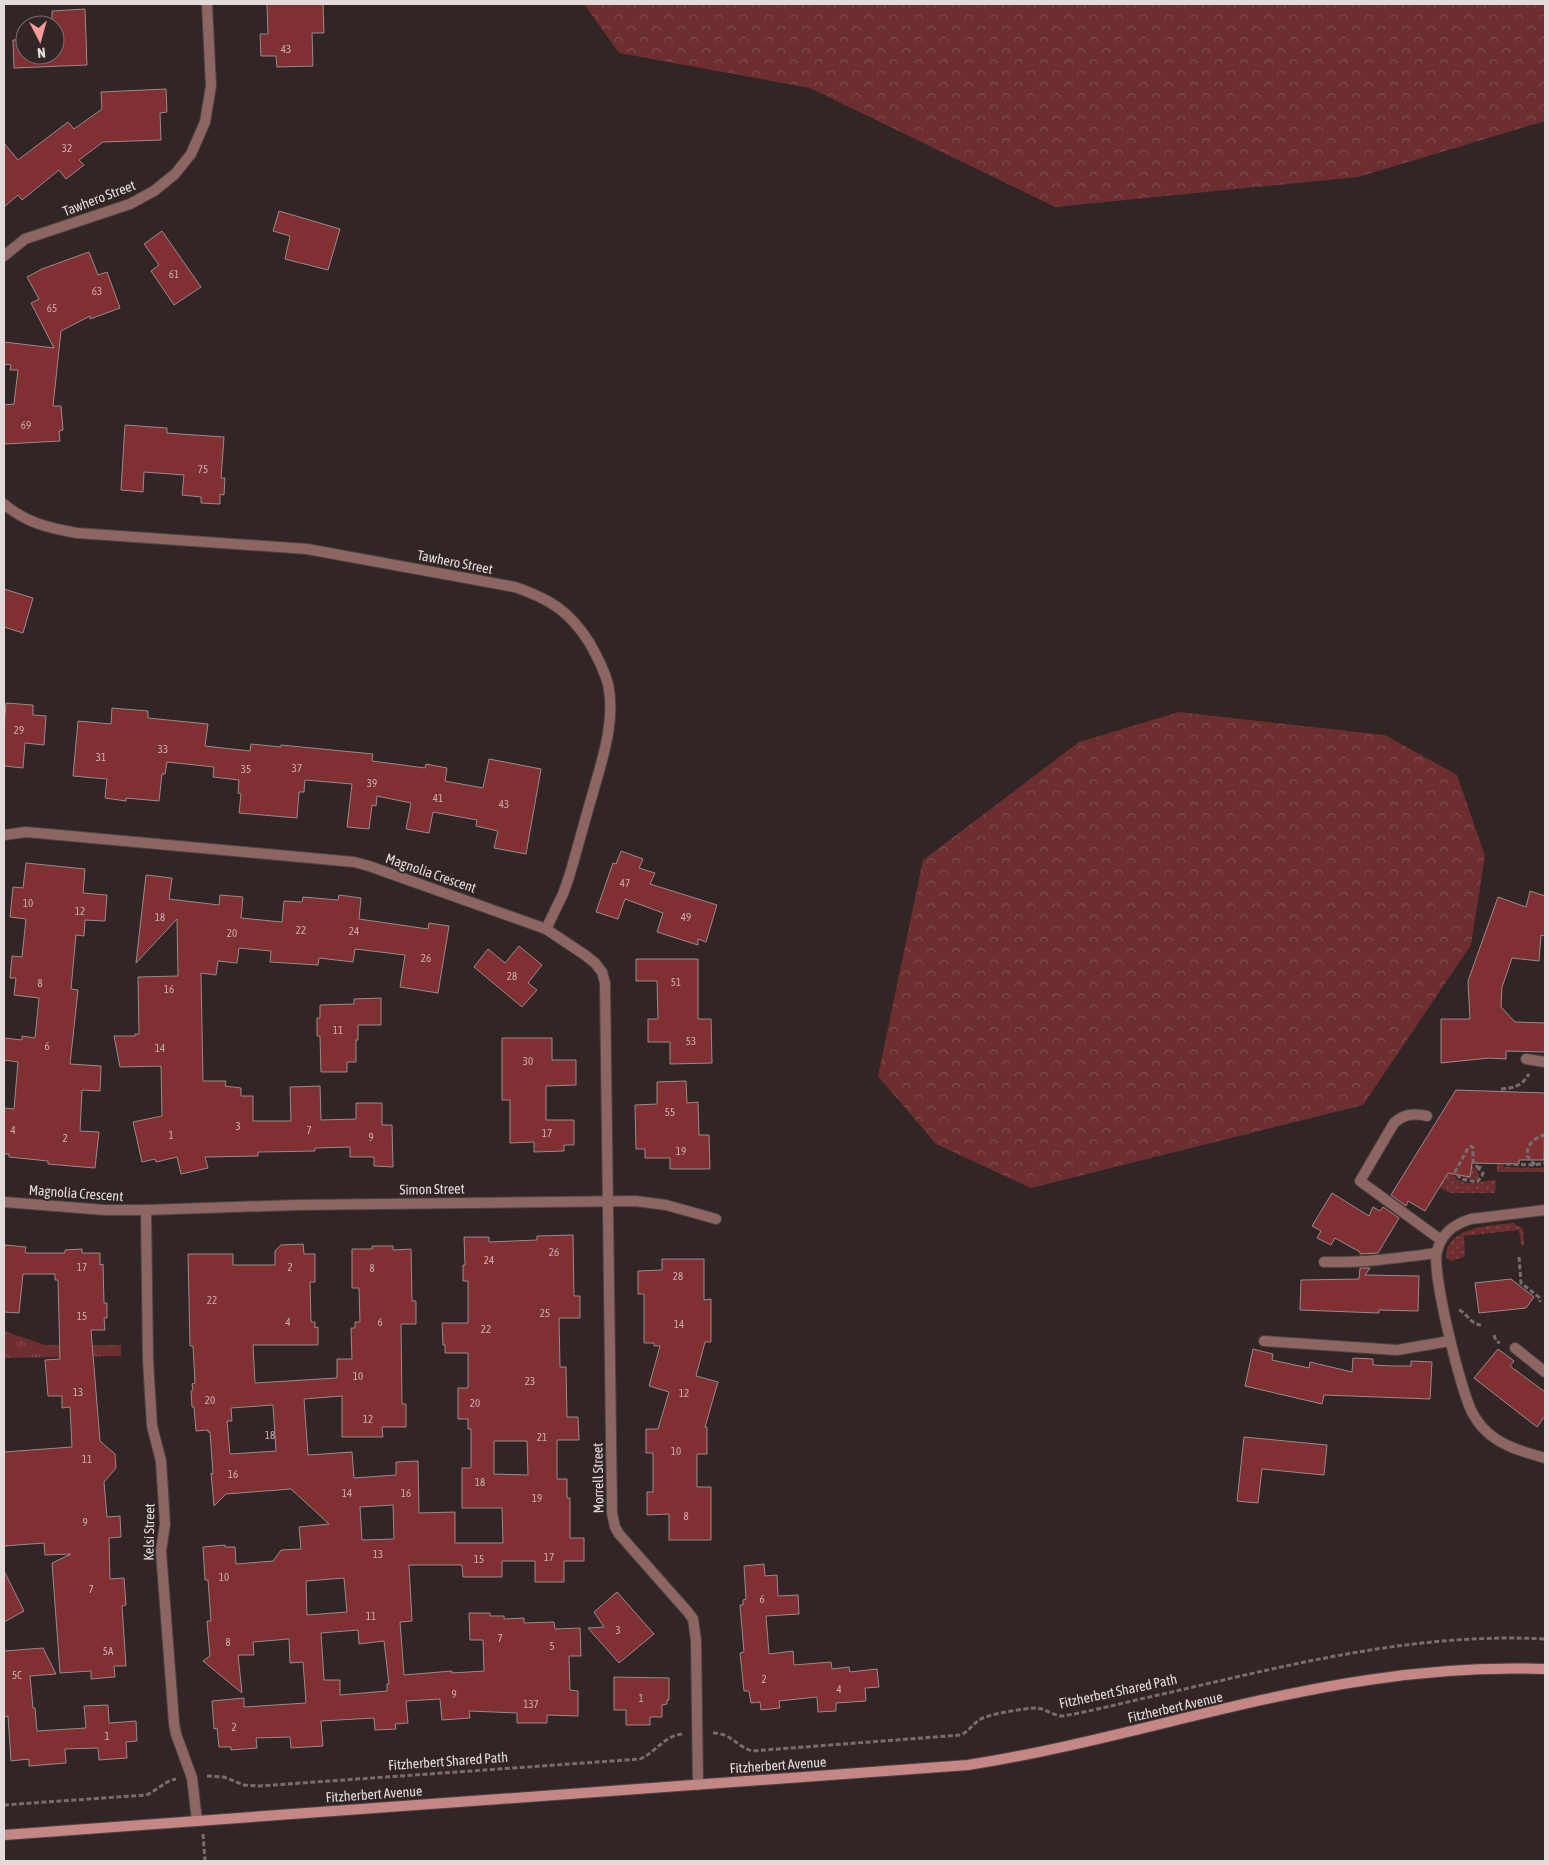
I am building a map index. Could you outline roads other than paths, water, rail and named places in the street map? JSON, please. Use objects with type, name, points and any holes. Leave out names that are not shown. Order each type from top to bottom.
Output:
[{"type":"street","name":"Tawhero Street","points":[[4,256],[25,239],[130,204],[154,191],[175,174],[191,154],[205,122],[211,86],[207,4]]},
{"type":"street","name":"Tawhero Street","points":[[4,504],[17,515],[45,527],[77,533],[307,548],[515,587],[538,595],[559,607],[582,632],[599,659],[608,685],[610,712],[606,744],[569,877],[546,929]]},
{"type":"street","name":"Magnolia Crescent","points":[[4,835],[26,832],[354,862],[379,869],[546,929],[585,954],[602,972],[605,983],[609,1201]]},
{"type":"street","points":[[1427,1116],[1409,1114],[1402,1116],[1394,1123],[1360,1181],[1441,1240]]},
{"type":"street","name":"Simon Street","points":[[146,1210],[296,1205],[609,1201],[650,1202],[716,1219]]},
{"type":"street","name":"Morrell Street","points":[[609,1201],[613,1521],[619,1534],[693,1619],[696,1640],[698,1785]]},
{"type":"street","name":"Magnolia Crescent","points":[[4,1202],[105,1210],[146,1210]]},
{"type":"street","name":"Kelsi Street","points":[[146,1210],[148,1360],[152,1426],[160,1461],[165,1514],[161,1551],[174,1723],[176,1734],[192,1778],[199,1821]]},
{"type":"street","points":[[1545,1210],[1471,1219],[1448,1230],[1436,1252],[1450,1341],[1465,1394],[1473,1414],[1484,1429],[1495,1439],[1509,1446],[1545,1458]]},
{"type":"street","points":[[1324,1262],[1354,1263],[1381,1261],[1436,1252]]},
{"type":"street","points":[[1264,1341],[1397,1350],[1450,1341]]},
{"type":"street","points":[[1515,1348],[1545,1372]]},
{"type":"street","name":"Fitzherbert Avenue","points":[[4,1835],[968,1765],[1053,1749],[1274,1698],[1368,1680],[1450,1671],[1510,1668],[1545,1669]]}]
